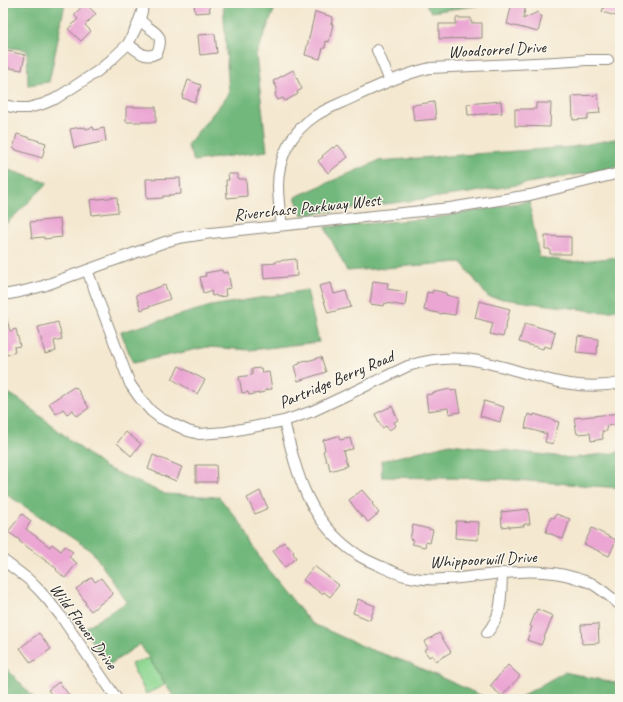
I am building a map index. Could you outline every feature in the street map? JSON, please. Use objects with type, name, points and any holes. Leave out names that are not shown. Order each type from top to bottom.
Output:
[{"type":"street","points":[[3,106],[28,108],[43,104],[54,99],[98,71],[128,44],[140,19],[143,3]]},
{"type":"street","points":[[128,44],[147,56],[157,53],[161,45],[158,34],[143,24],[140,19]]},
{"type":"street","points":[[376,50],[390,81]]},
{"type":"street","name":"Woodsorrel Drive","points":[[282,226],[278,179],[280,164],[294,135],[314,116],[390,81],[430,68],[608,60]]},
{"type":"street","name":"Riverchase Parkway West","points":[[3,295],[44,286],[71,275],[180,238],[211,233],[450,208],[530,195],[620,173]]},
{"type":"street","name":"Partridge Berry Road","points":[[87,270],[130,384],[151,411],[160,418],[188,431],[199,434],[226,432],[284,421],[313,410],[408,366],[436,359],[465,359],[483,362],[556,382],[573,385],[593,386],[620,383]]},
{"type":"street","name":"Whippoorwill Drive","points":[[284,421],[298,475],[311,505],[322,522],[336,538],[359,556],[405,576],[424,579],[443,579],[502,573],[540,571],[554,572],[589,583],[603,590],[620,605]]},
{"type":"street","name":"Wild Flower Drive","points":[[3,560],[28,579],[48,600],[60,615],[117,699]]},
{"type":"street","points":[[487,633],[493,626],[501,603],[502,573]]},
{"type":"green space","points":[[3,3],[65,3],[49,82],[28,85],[27,50],[3,47]]},
{"type":"green space","points":[[223,3],[277,3],[256,55],[267,151],[194,161],[187,145],[229,94]]},
{"type":"green space","points":[[425,3],[495,3],[431,12]]},
{"type":"green space","points":[[620,138],[620,165],[604,170],[469,193],[302,215],[295,197],[378,161],[572,147]]},
{"type":"green space","points":[[3,168],[48,183],[3,227]]},
{"type":"green space","points":[[529,201],[539,257],[571,262],[620,257],[620,310],[601,312],[488,297],[461,262],[347,271],[325,227],[437,218]]},
{"type":"green space","points":[[307,290],[319,342],[250,350],[207,347],[133,363],[121,332],[211,306]]},
{"type":"green space","points":[[3,390],[20,400],[104,467],[165,494],[219,497],[242,525],[262,562],[311,623],[369,649],[409,663],[480,695],[493,699],[175,699],[140,644],[109,665],[83,629],[127,602],[92,551],[3,492]]},
{"type":"green space","points":[[450,444],[572,458],[620,452],[620,488],[503,479],[382,477],[381,461]]},
{"type":"green space","points":[[149,658],[165,685],[146,694],[131,664]]},
{"type":"green space","points":[[3,665],[35,699],[3,699]]},
{"type":"green space","points":[[564,672],[620,684],[620,699],[517,699]]},
{"type":"building","points":[[85,3],[96,14],[85,25],[91,31],[81,41],[68,29],[78,19],[74,15]]},
{"type":"building","points":[[194,3],[209,3],[210,12],[195,13]]},
{"type":"building","points":[[512,3],[526,5],[523,19],[538,12],[540,16],[542,16],[538,32],[507,24]]},
{"type":"building","points":[[605,3],[620,3],[616,16],[602,12]]},
{"type":"building","points":[[315,12],[333,17],[329,42],[326,41],[325,48],[323,48],[320,59],[305,55]]},
{"type":"building","points":[[456,18],[471,18],[471,23],[482,23],[482,38],[439,39],[439,24],[456,24]]},
{"type":"building","points":[[215,34],[217,53],[200,55],[198,35]]},
{"type":"building","points":[[7,51],[25,55],[22,70],[4,67]]},
{"type":"building","points":[[293,70],[302,89],[297,92],[298,94],[285,101],[283,98],[278,100],[275,95],[277,88],[273,81]]},
{"type":"building","points":[[188,80],[201,85],[195,102],[182,98]]},
{"type":"building","points":[[598,95],[600,113],[588,114],[588,119],[573,120],[572,96]]},
{"type":"building","points":[[501,101],[502,113],[468,115],[467,104]]},
{"type":"building","points":[[434,102],[436,119],[414,121],[412,105]]},
{"type":"building","points":[[536,103],[551,103],[550,127],[515,126],[515,109],[536,109]]},
{"type":"building","points":[[126,107],[156,107],[156,122],[126,122]]},
{"type":"building","points":[[85,127],[86,129],[93,127],[94,130],[104,128],[106,141],[74,148],[70,129]]},
{"type":"building","points":[[17,134],[46,143],[42,158],[13,149]]},
{"type":"building","points":[[338,145],[348,157],[328,173],[318,161],[333,147],[334,148]]},
{"type":"building","points":[[228,174],[238,174],[238,179],[246,179],[247,196],[227,198],[226,180],[229,180]]},
{"type":"building","points":[[180,178],[181,194],[163,196],[163,198],[147,199],[146,179]]},
{"type":"building","points":[[117,197],[118,212],[92,215],[90,200]]},
{"type":"building","points":[[60,219],[62,237],[44,239],[44,237],[32,238],[30,222]]},
{"type":"building","points":[[545,236],[571,237],[571,254],[550,254],[550,249],[545,249]]},
{"type":"building","points":[[296,259],[297,276],[264,279],[263,264]]},
{"type":"building","points":[[222,270],[223,273],[228,272],[231,288],[225,289],[226,296],[212,296],[211,291],[203,293],[200,277],[206,276],[205,273]]},
{"type":"building","points":[[373,281],[388,283],[387,289],[407,292],[405,306],[385,303],[384,306],[370,304]]},
{"type":"building","points":[[331,283],[334,294],[346,291],[351,307],[328,313],[319,286]]},
{"type":"building","points":[[165,285],[170,299],[141,310],[136,295]]},
{"type":"building","points":[[433,290],[458,298],[455,315],[424,310],[427,292],[432,293]]},
{"type":"building","points":[[479,301],[510,309],[503,337],[490,334],[493,323],[475,318]]},
{"type":"building","points":[[3,316],[6,316],[10,331],[16,329],[20,346],[14,347],[15,352],[7,355],[5,350],[3,350]]},
{"type":"building","points":[[58,322],[62,339],[54,341],[56,351],[45,354],[38,327]]},
{"type":"building","points":[[525,323],[555,332],[551,348],[544,346],[543,349],[519,342]]},
{"type":"building","points":[[578,336],[598,339],[597,354],[576,352]]},
{"type":"building","points":[[321,357],[326,372],[298,381],[294,366],[300,364],[299,362]]},
{"type":"building","points":[[179,366],[205,380],[197,394],[172,379]]},
{"type":"building","points":[[261,368],[262,373],[269,372],[272,389],[249,395],[248,392],[242,393],[239,377],[252,375],[252,369]]},
{"type":"building","points":[[76,387],[89,408],[77,416],[73,410],[67,414],[63,409],[56,414],[49,403]]},
{"type":"building","points":[[450,389],[451,391],[456,390],[460,412],[449,414],[448,408],[428,411],[426,395]]},
{"type":"building","points":[[484,401],[504,407],[500,422],[480,416]]},
{"type":"building","points":[[392,406],[398,420],[394,422],[396,426],[389,430],[386,426],[382,428],[375,414]]},
{"type":"building","points":[[620,413],[620,424],[606,426],[607,431],[602,431],[603,439],[591,441],[590,433],[577,434],[574,418]]},
{"type":"building","points":[[528,414],[534,416],[534,414],[559,422],[553,444],[545,442],[547,434],[525,428]]},
{"type":"building","points":[[126,432],[141,444],[131,456],[117,443]]},
{"type":"building","points":[[338,436],[340,440],[350,438],[353,449],[343,451],[347,466],[330,471],[328,461],[326,461],[323,451],[325,450],[323,440]]},
{"type":"building","points":[[153,455],[182,467],[176,481],[148,469]]},
{"type":"building","points":[[196,465],[216,465],[217,482],[196,482]]},
{"type":"building","points":[[362,490],[379,513],[368,522],[363,516],[362,517],[349,500]]},
{"type":"building","points":[[260,491],[268,508],[255,514],[247,498]]},
{"type":"building","points":[[528,509],[530,524],[524,524],[524,526],[502,527],[501,512]]},
{"type":"building","points":[[22,514],[31,521],[26,529],[50,547],[52,544],[61,551],[65,546],[73,552],[69,557],[77,563],[65,578],[56,570],[57,569],[8,532]]},
{"type":"building","points":[[556,514],[570,519],[563,539],[546,532],[551,517],[554,518]]},
{"type":"building","points":[[456,521],[479,522],[478,540],[455,538]]},
{"type":"building","points":[[413,525],[433,530],[430,543],[426,542],[425,547],[412,544],[413,540],[410,539]]},
{"type":"building","points":[[592,528],[616,540],[609,556],[584,544]]},
{"type":"building","points":[[284,542],[294,552],[293,553],[296,558],[285,567],[273,551]]},
{"type":"building","points":[[314,566],[339,585],[330,597],[324,592],[322,594],[303,580]]},
{"type":"building","points":[[92,577],[95,582],[101,578],[113,594],[91,611],[76,589]]},
{"type":"building","points":[[358,599],[375,606],[370,620],[353,613]]},
{"type":"building","points":[[537,609],[553,616],[541,645],[527,640],[532,627],[530,626]]},
{"type":"building","points":[[598,624],[599,643],[582,644],[581,625]]},
{"type":"building","points":[[39,633],[51,649],[31,663],[20,648]]},
{"type":"building","points":[[439,633],[451,652],[436,661],[432,655],[429,657],[424,650],[428,648],[424,642]]},
{"type":"building","points":[[508,665],[520,676],[502,696],[490,686]]},
{"type":"building","points":[[59,682],[72,699],[55,699],[48,690]]}]
